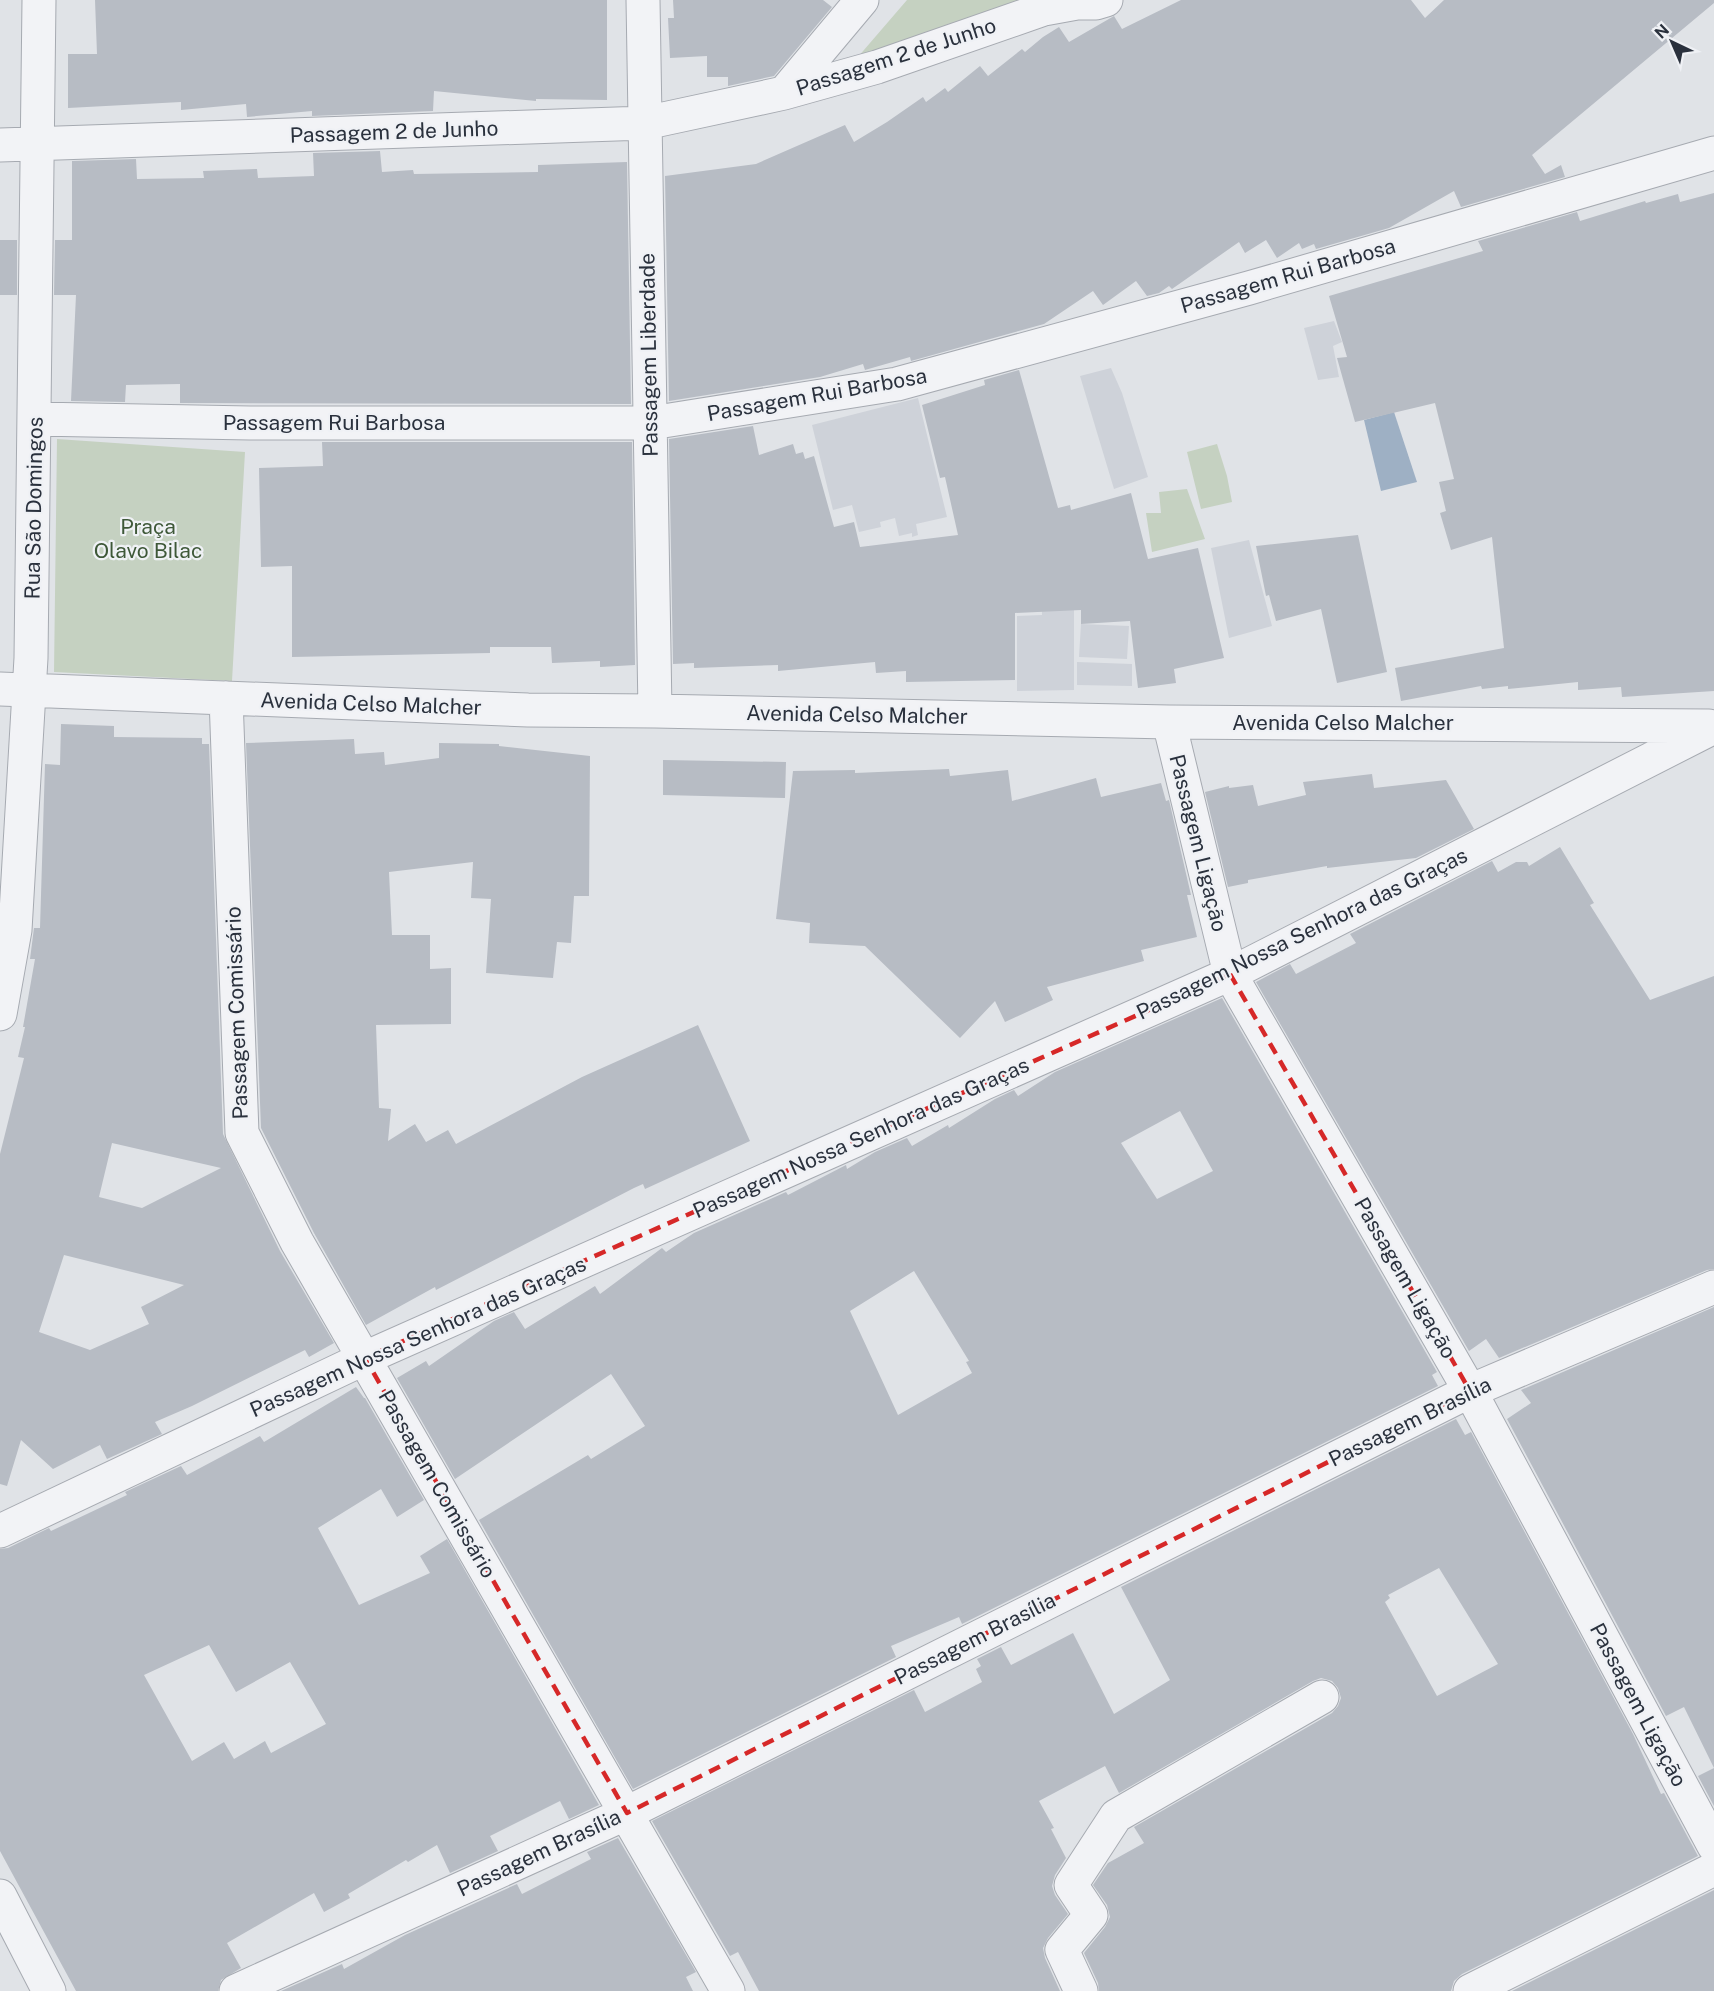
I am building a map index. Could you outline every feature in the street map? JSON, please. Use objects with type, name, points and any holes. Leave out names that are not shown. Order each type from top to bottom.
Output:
[{"type":"street","name":"Rua São Domingos","points":[[0,1014],[15,930],[14,690],[32,646],[39,0]]},
{"type":"street","name":"Passagem Liberdade","points":[[643,0],[656,711]]},
{"type":"street","name":"Passagem 2 de Junho","points":[[784,93],[862,0]]},
{"type":"street","name":"Passagem 2 de Junho","points":[[0,145],[645,123],[784,93],[877,67],[1044,9],[1086,1]]},
{"type":"street","name":"Passagem Rui Barbosa","points":[[35,418],[250,423],[651,423],[897,384],[1249,288],[1714,153]]},
{"type":"street","name":"Avenida Celso Malcher","points":[[14,690],[528,710],[1169,722],[1714,727]]},
{"type":"street","name":"Passagem Comissário","points":[[226,698],[242,1133],[297,1242],[728,1991]]},
{"type":"street","name":"Passagem Ligação","points":[[1169,722],[1230,974],[1470,1391],[1714,1846]]},
{"type":"street","name":"Passagem Nossa Senhora das Graças","points":[[0,1531],[365,1358],[1230,974],[1714,727]]},
{"type":"street","name":"Passagem Brasília","points":[[236,1991],[627,1813],[1470,1391],[1714,1287]]},
{"type":"street","points":[[1081,1991],[1062,1950],[1091,1916],[1071,1885],[1116,1816],[1322,1697]]},
{"type":"street","points":[[1470,1991],[1714,1869]]},
{"type":"street","points":[[0,1896],[49,1991]]},
{"type":"highlighted area","points":[[1230,974],[1470,1391],[627,1813],[365,1358]]},
{"type":"shaded area","points":[[1334,321],[1342,342],[1333,346],[1339,377],[1318,380],[1304,328]]},
{"type":"shaded area","points":[[1111,368],[1122,393],[1148,477],[1114,489],[1080,376]]},
{"type":"shaded area","points":[[918,398],[947,517],[916,524],[918,535],[912,537],[912,533],[899,536],[895,518],[880,522],[881,527],[859,532],[852,505],[833,510],[812,425]]},
{"type":"shaded area","points":[[1249,540],[1272,626],[1229,638],[1211,548]]},
{"type":"shaded area","points":[[1041,553],[1074,554],[1074,690],[1017,691],[1017,616],[1042,615]]},
{"type":"shaded area","points":[[1081,624],[1129,626],[1127,659],[1079,657]]},
{"type":"shaded area","points":[[1077,662],[1132,664],[1132,686],[1077,685]]},
{"type":"green space","points":[[907,0],[1029,0],[851,65]]},
{"type":"green space","name":"Praça Olavo Bilac","points":[[57,439],[245,452],[232,681],[54,672]]},
{"type":"green space","points":[[1217,444],[1232,502],[1201,509],[1187,452]]},
{"type":"green space","points":[[1187,489],[1205,539],[1152,552],[1146,513],[1161,513],[1159,492]]},
{"type":"water","points":[[1394,412],[1417,482],[1381,491],[1364,420]]},
{"type":"building","points":[[95,0],[607,0],[607,100],[536,99],[536,101],[434,91],[433,111],[312,116],[312,111],[247,117],[246,104],[181,110],[181,102],[68,108],[68,54],[97,54]]},
{"type":"building","points":[[673,0],[823,0],[832,7],[774,76],[728,86],[728,77],[707,77],[707,56],[670,58],[668,18],[674,18]]},
{"type":"building","points":[[1181,0],[1411,0],[1425,18],[1444,0],[1714,0],[1714,3],[1532,155],[1545,174],[1561,165],[1565,177],[1461,207],[1454,191],[1389,228],[1316,249],[1314,244],[1302,249],[1299,243],[1277,258],[1266,240],[1245,253],[1239,242],[1172,289],[1169,286],[1159,293],[1147,296],[1136,281],[1103,305],[1093,291],[1044,324],[911,361],[910,357],[865,370],[863,364],[820,377],[669,401],[665,176],[756,164],[845,125],[854,142],[923,97],[926,102],[945,88],[948,92],[980,66],[988,76],[1022,49],[1025,52],[1059,27],[1069,42],[1114,16],[1122,29]]},
{"type":"building","points":[[380,151],[382,172],[413,170],[414,174],[538,172],[538,165],[627,162],[631,404],[180,403],[180,384],[126,385],[125,402],[71,401],[76,295],[54,295],[55,240],[72,240],[72,161],[136,159],[137,179],[204,178],[203,171],[257,169],[258,178],[314,176],[313,153]]},
{"type":"building","points":[[1714,193],[1714,691],[1622,697],[1621,687],[1578,690],[1578,682],[1508,689],[1508,686],[1482,689],[1481,686],[1401,701],[1395,668],[1504,648],[1492,537],[1451,550],[1440,513],[1446,511],[1439,482],[1454,479],[1435,403],[1355,422],[1337,358],[1347,357],[1329,296],[1483,251],[1478,241],[1577,212],[1580,221],[1645,201],[1646,203],[1678,194],[1680,202]]},
{"type":"building","points":[[0,240],[17,240],[17,295],[0,295]]},
{"type":"building","points":[[1019,370],[1058,508],[1070,505],[1071,510],[1131,493],[1148,559],[1198,548],[1224,658],[1174,669],[1176,683],[1138,688],[1130,621],[1081,624],[1081,610],[1015,613],[1015,680],[906,682],[906,671],[876,673],[875,662],[778,671],[778,665],[694,668],[694,663],[673,664],[669,439],[753,426],[759,455],[793,444],[796,454],[803,452],[805,459],[814,456],[834,527],[854,522],[860,547],[958,535],[945,477],[940,478],[922,405],[985,385],[984,380]]},
{"type":"building","points":[[322,442],[632,442],[635,665],[600,667],[600,661],[552,663],[551,647],[490,647],[490,653],[292,657],[292,566],[261,567],[259,468],[323,466]]},
{"type":"building","points":[[1358,535],[1387,672],[1337,683],[1321,609],[1276,621],[1269,595],[1266,596],[1256,546]]},
{"type":"building","points":[[61,724],[114,726],[114,737],[202,738],[202,744],[209,744],[223,1134],[280,1251],[334,1343],[309,1357],[305,1350],[155,1422],[162,1434],[107,1459],[100,1445],[53,1469],[21,1440],[7,1486],[0,1484],[0,1154],[24,1058],[18,1057],[35,959],[30,959],[34,928],[40,928],[45,764],[60,765]],"holes":[[[112,1143],[221,1168],[142,1208],[99,1197]],[[64,1255],[184,1285],[141,1307],[149,1324],[90,1350],[39,1332]]]},
{"type":"building","points":[[354,739],[355,754],[384,752],[385,765],[439,758],[439,743],[499,744],[499,746],[590,756],[589,896],[574,896],[571,943],[557,942],[553,978],[486,973],[491,899],[471,898],[473,862],[389,872],[392,935],[430,935],[430,969],[451,968],[451,1024],[376,1025],[379,1108],[391,1109],[388,1141],[415,1124],[426,1142],[448,1130],[456,1144],[582,1077],[698,1025],[750,1141],[645,1189],[643,1184],[634,1188],[436,1290],[435,1287],[366,1325],[314,1233],[261,1128],[246,743]]},
{"type":"building","points":[[663,760],[786,762],[785,798],[663,795]]},
{"type":"building","points":[[949,769],[950,776],[1008,770],[1012,801],[1096,778],[1101,797],[1161,783],[1166,801],[1169,800],[1191,895],[1187,895],[1197,937],[1141,950],[1144,961],[1047,987],[1053,1000],[1005,1022],[995,1001],[960,1038],[865,946],[809,943],[810,923],[776,919],[793,771],[855,770],[855,773]]},
{"type":"building","points":[[1372,774],[1374,788],[1446,780],[1474,829],[1416,858],[1327,868],[1327,866],[1248,880],[1248,883],[1228,887],[1205,792],[1229,786],[1229,788],[1253,785],[1258,806],[1306,795],[1303,782]]},
{"type":"building","points":[[1560,847],[1594,903],[1590,905],[1650,1000],[1714,976],[1714,1269],[1499,1358],[1486,1339],[1469,1351],[1256,982],[1290,964],[1296,974],[1356,943],[1350,934],[1492,861],[1498,872],[1516,862],[1527,862],[1529,866]]},
{"type":"building","points":[[1222,998],[1437,1372],[1432,1375],[1438,1386],[962,1624],[959,1617],[891,1646],[896,1657],[633,1789],[479,1520],[588,1455],[591,1459],[645,1426],[611,1374],[455,1479],[397,1378],[426,1361],[429,1366],[494,1321],[514,1312],[525,1329],[595,1286],[600,1294],[662,1248],[666,1252],[694,1233],[786,1192],[788,1195],[846,1165],[847,1169],[875,1152],[907,1138],[912,1146],[948,1125],[949,1128],[995,1099],[1014,1090],[1018,1096],[1055,1072]],"holes":[[[1180,1111],[1213,1171],[1157,1199],[1121,1143]],[[914,1271],[969,1361],[966,1362],[972,1373],[898,1415],[850,1311]]]},
{"type":"building","points":[[1714,1307],[1714,1768],[1684,1707],[1666,1716],[1507,1419],[1531,1403],[1521,1390]]},
{"type":"building","points":[[356,1387],[365,1398],[424,1500],[397,1517],[381,1489],[318,1528],[359,1605],[430,1573],[420,1556],[447,1539],[599,1805],[569,1819],[560,1801],[490,1836],[498,1851],[450,1873],[437,1845],[408,1862],[406,1860],[348,1894],[350,1898],[324,1912],[314,1893],[227,1943],[241,1968],[221,1980],[218,1991],[76,1991],[0,1851],[0,1549],[8,1548],[49,1528],[51,1531],[181,1466],[187,1475],[260,1436],[264,1442]],"holes":[[[209,1645],[236,1692],[290,1662],[326,1724],[271,1753],[265,1741],[234,1759],[224,1742],[192,1761],[144,1675]]]},
{"type":"building","points":[[1456,1419],[1465,1435],[1471,1432],[1633,1734],[1661,1794],[1664,1793],[1698,1856],[1462,1974],[1454,1981],[1451,1991],[1099,1991],[1098,1983],[1084,1953],[1105,1927],[1110,1917],[1107,1905],[1093,1885],[1108,1863],[1144,1843],[1134,1827],[1332,1713],[1341,1698],[1338,1688],[1332,1681],[1321,1678],[1119,1793],[1105,1766],[1039,1801],[1054,1828],[1051,1829],[1066,1858],[1055,1875],[1052,1886],[1055,1895],[1068,1914],[1048,1938],[1043,1948],[1045,1958],[1060,1991],[759,1991],[738,1952],[730,1956],[652,1821],[914,1690],[925,1712],[982,1682],[976,1669],[981,1666],[977,1659],[1001,1647],[1011,1665],[1073,1633],[1114,1714],[1170,1680],[1121,1587]],"holes":[[[1439,1568],[1498,1664],[1437,1696],[1385,1602],[1390,1598],[1388,1595]]]},
{"type":"building","points":[[1714,1768],[1714,1806],[1698,1776]]},
{"type":"building","points":[[618,1838],[696,1972],[686,1977],[693,1991],[281,1991],[342,1964],[344,1969],[405,1935],[517,1884],[522,1894],[591,1859],[587,1852]]},
{"type":"building","points":[[1714,1890],[1714,1991],[1512,1991]]}]
